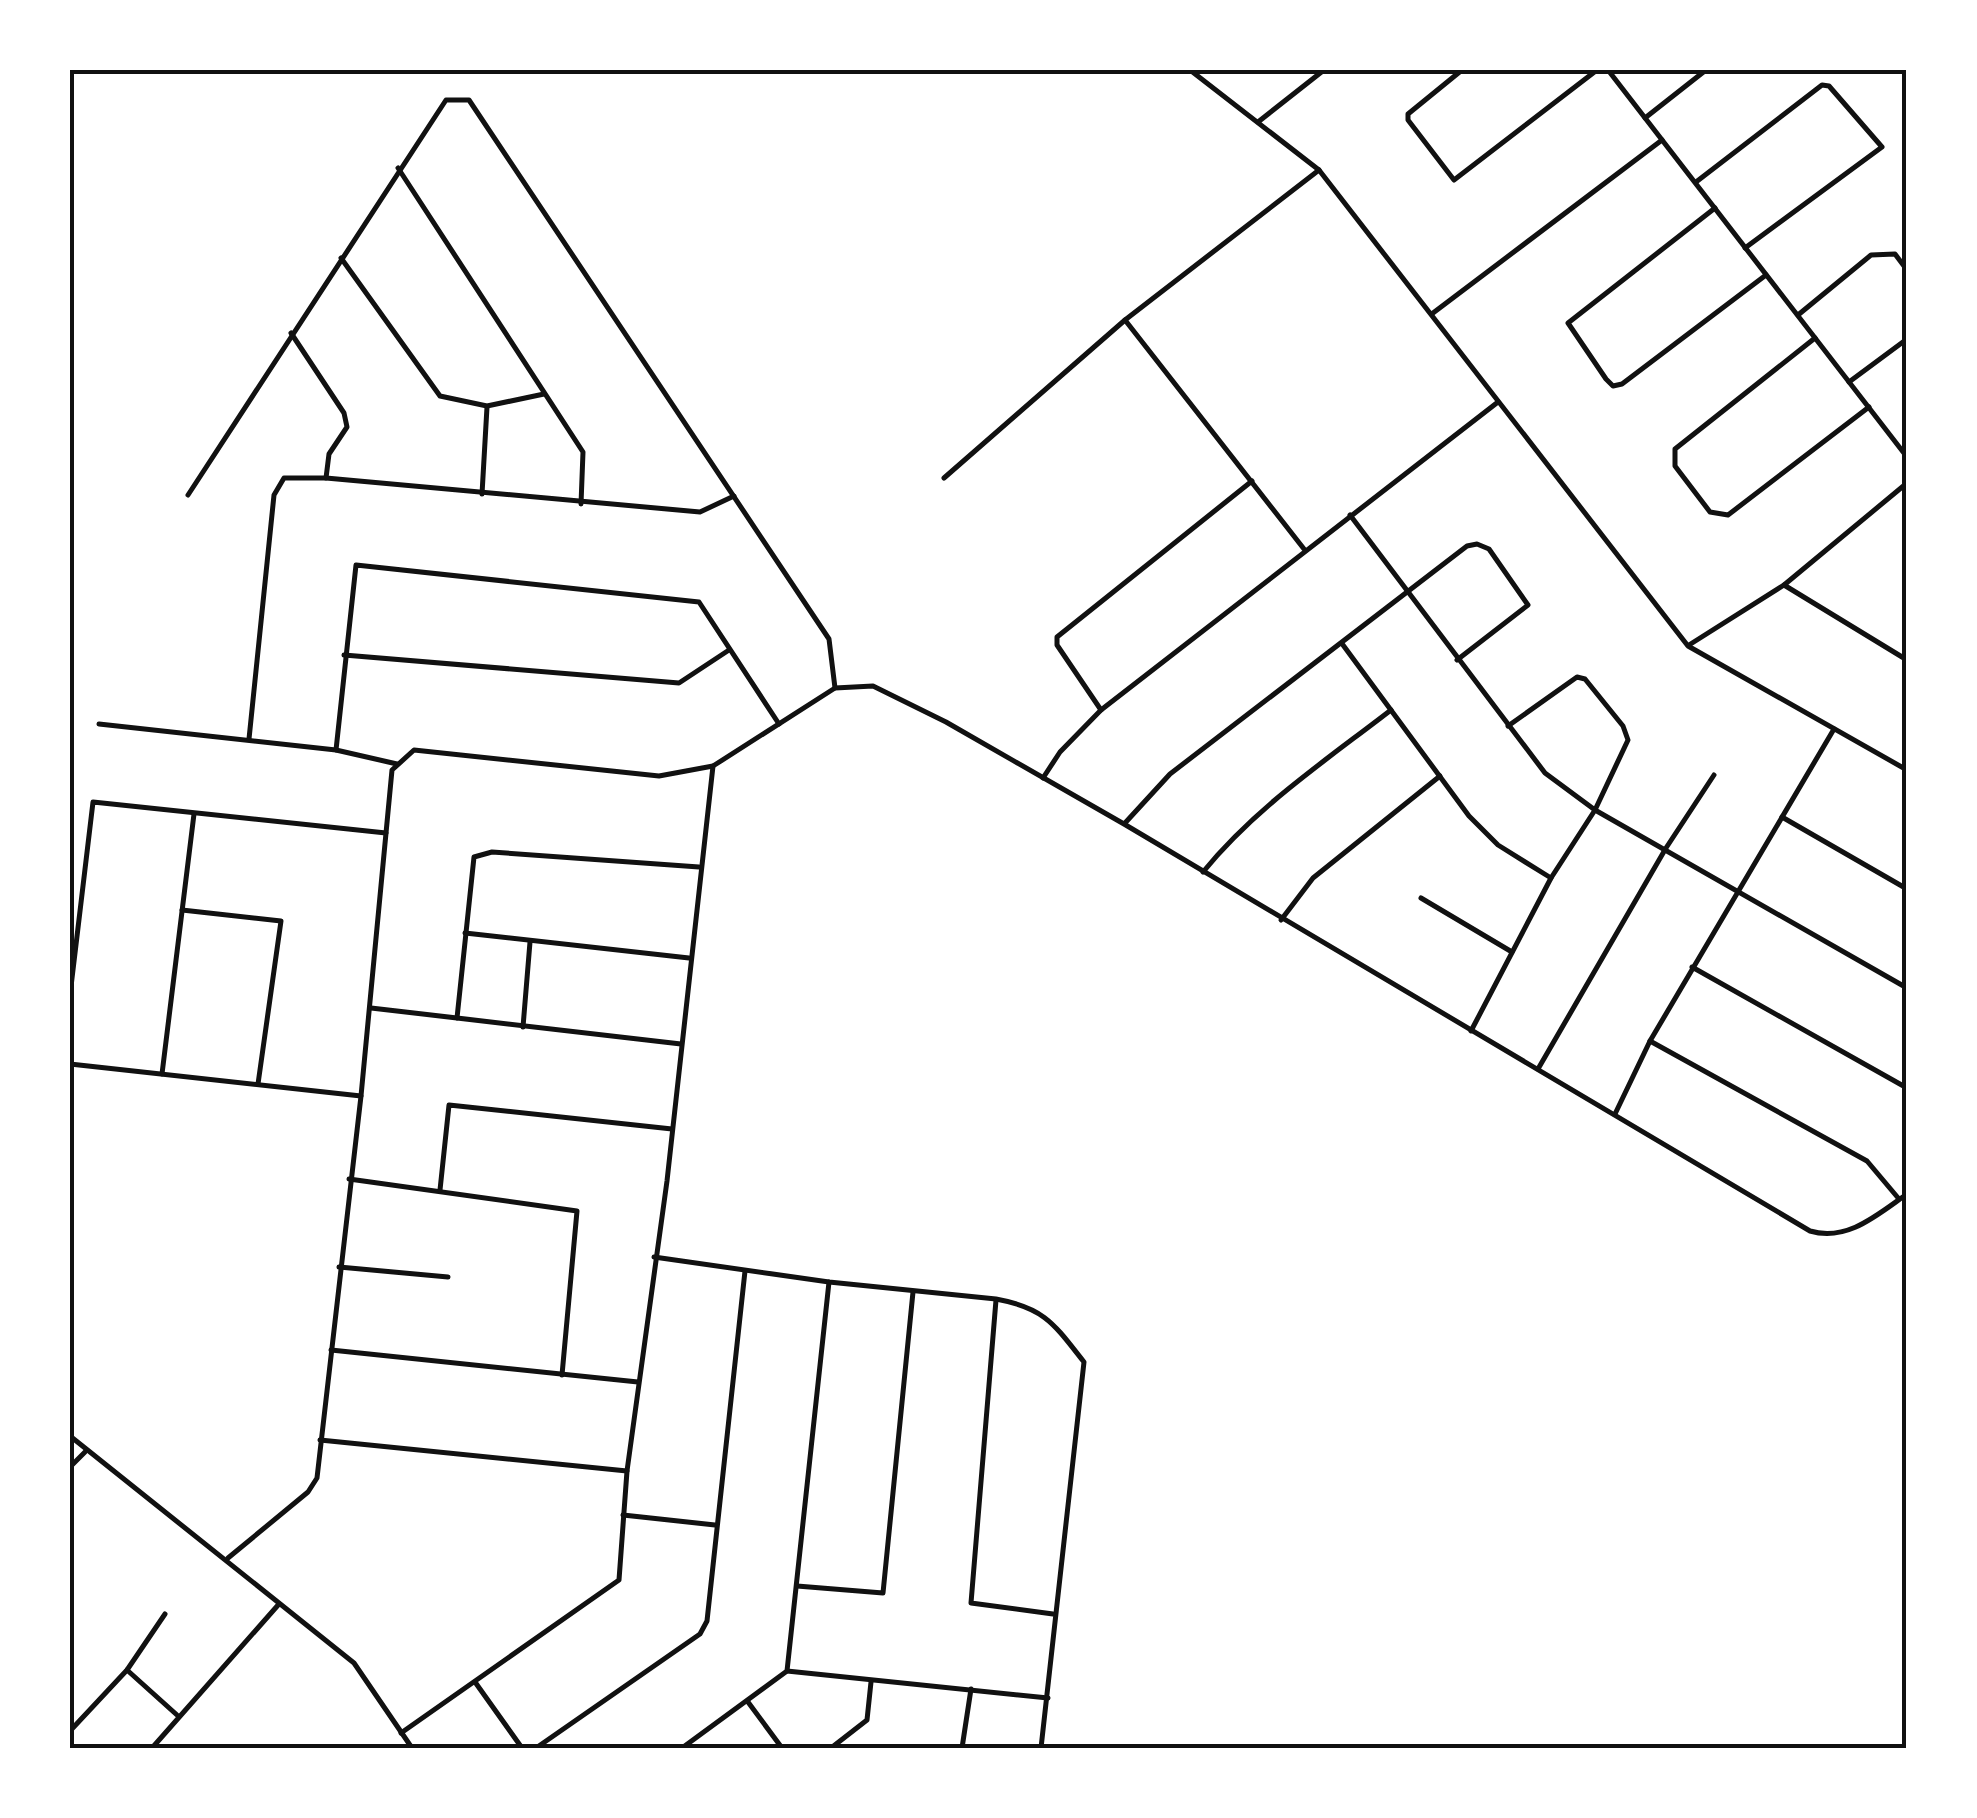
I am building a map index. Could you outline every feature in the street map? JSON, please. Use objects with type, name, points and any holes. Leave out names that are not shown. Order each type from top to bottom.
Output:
[{"type":"street","points":[[1190,70],[1318,170],[1688,646],[1907,770]]},
{"type":"street","points":[[1258,122],[1324,70]]},
{"type":"street","points":[[1462,70],[1408,114],[1418,134],[1454,180],[1597,70]]},
{"type":"street","points":[[1608,70],[1868,408],[1904,448],[1907,457]]},
{"type":"street","points":[[1645,118],[1706,70]]},
{"type":"street","points":[[1695,182],[1822,85],[1830,86],[1882,147],[1746,248]]},
{"type":"street","points":[[188,496],[398,168],[446,100],[469,100],[830,639],[835,688]]},
{"type":"street","points":[[1432,313],[1662,140]]},
{"type":"street","points":[[398,168],[583,452],[580,504]]},
{"type":"street","points":[[944,478],[1125,320],[1318,170]]},
{"type":"street","points":[[1714,208],[1572,317],[1570,331],[1606,379],[1612,386],[1622,384],[1766,275]]},
{"type":"street","points":[[1798,316],[1870,255],[1895,254],[1907,270]]},
{"type":"street","points":[[340,258],[440,396],[487,406],[545,393]]},
{"type":"street","points":[[1125,320],[1304,549]]},
{"type":"street","points":[[291,333],[344,413],[347,427],[329,454],[326,478]]},
{"type":"street","points":[[1815,338],[1675,448],[1675,466],[1710,512],[1728,514],[1868,408]]},
{"type":"street","points":[[1849,382],[1907,339]]},
{"type":"street","points":[[1043,778],[1060,752],[1101,710],[1499,401]]},
{"type":"street","points":[[482,494],[487,406]]},
{"type":"street","points":[[249,739],[274,495],[284,478],[326,478],[700,512],[734,496]]},
{"type":"street","points":[[1101,710],[1056,637],[1252,481]]},
{"type":"street","points":[[1688,646],[1784,586],[1907,482]]},
{"type":"street","points":[[1350,515],[1545,772],[1595,810],[1907,988]]},
{"type":"street","points":[[1124,824],[1170,774],[1343,645],[1467,546],[1477,544],[1489,550],[1528,605],[1457,660]]},
{"type":"street","points":[[336,750],[356,565],[699,602],[779,724]]},
{"type":"street","points":[[1784,586],[1907,660]]},
{"type":"street","points":[[1343,645],[1440,776],[1498,846],[1552,878]]},
{"type":"street","points":[[344,655],[679,682],[730,650]]},
{"type":"street","points":[[1471,1030],[1552,878],[1626,753],[1628,740],[1624,726],[1585,679],[1569,680],[1508,726]]},
{"type":"street","points":[[228,1558],[308,1492],[317,1478],[349,1179],[362,1096],[392,770],[414,750],[659,776],[713,766],[835,688],[874,686],[946,722],[1124,824],[1810,1231],[1829,1237],[1843,1234],[1907,1194]]},
{"type":"street","points":[[1203,872],[1232,836],[1391,710]]},
{"type":"street","points":[[99,724],[336,750],[397,764]]},
{"type":"street","points":[[1616,1114],[1650,1041],[1834,728]]},
{"type":"street","points":[[402,1733],[619,1580],[627,1471],[672,1129],[713,766]]},
{"type":"street","points":[[1538,1069],[1666,848],[1714,775]]},
{"type":"street","points":[[1281,920],[1313,878],[1440,776]]},
{"type":"street","points":[[70,995],[94,802],[386,833]]},
{"type":"street","points":[[162,1074],[194,812]]},
{"type":"street","points":[[1782,817],[1907,890]]},
{"type":"street","points":[[457,1018],[474,858],[492,852],[699,868]]},
{"type":"street","points":[[1421,898],[1512,952]]},
{"type":"street","points":[[182,910],[280,920],[258,1084]]},
{"type":"street","points":[[464,933],[689,958]]},
{"type":"street","points":[[523,1026],[530,942]]},
{"type":"street","points":[[1692,968],[1907,1088]]},
{"type":"street","points":[[370,1008],[681,1044]]},
{"type":"street","points":[[1650,1041],[1866,1161],[1900,1199]]},
{"type":"street","points":[[70,1064],[362,1096]]},
{"type":"street","points":[[440,1190],[449,1105],[672,1129]]},
{"type":"street","points":[[349,1179],[577,1211],[562,1375]]},
{"type":"street","points":[[654,1257],[745,1272],[996,1298],[1023,1304],[1048,1316],[1084,1362],[1053,1614],[1042,1748]]},
{"type":"street","points":[[339,1266],[448,1277]]},
{"type":"street","points":[[536,1748],[700,1634],[708,1621],[745,1272]]},
{"type":"street","points":[[682,1748],[787,1671],[829,1282]]},
{"type":"street","points":[[797,1586],[883,1593],[913,1292]]},
{"type":"street","points":[[996,1298],[970,1603],[1053,1614]]},
{"type":"street","points":[[331,1350],[638,1382]]},
{"type":"street","points":[[70,1436],[228,1558],[354,1663],[412,1748]]},
{"type":"street","points":[[320,1440],[627,1471]]},
{"type":"street","points":[[70,1468],[86,1451]]},
{"type":"street","points":[[623,1514],[716,1526]]},
{"type":"street","points":[[152,1748],[279,1604]]},
{"type":"street","points":[[70,1731],[127,1670],[165,1614]]},
{"type":"street","points":[[127,1670],[178,1716]]},
{"type":"street","points":[[787,1671],[1048,1698]]},
{"type":"street","points":[[476,1682],[522,1748]]},
{"type":"street","points":[[832,1748],[868,1720],[871,1682]]},
{"type":"street","points":[[962,1748],[971,1689]]},
{"type":"street","points":[[748,1702],[782,1748]]}]
